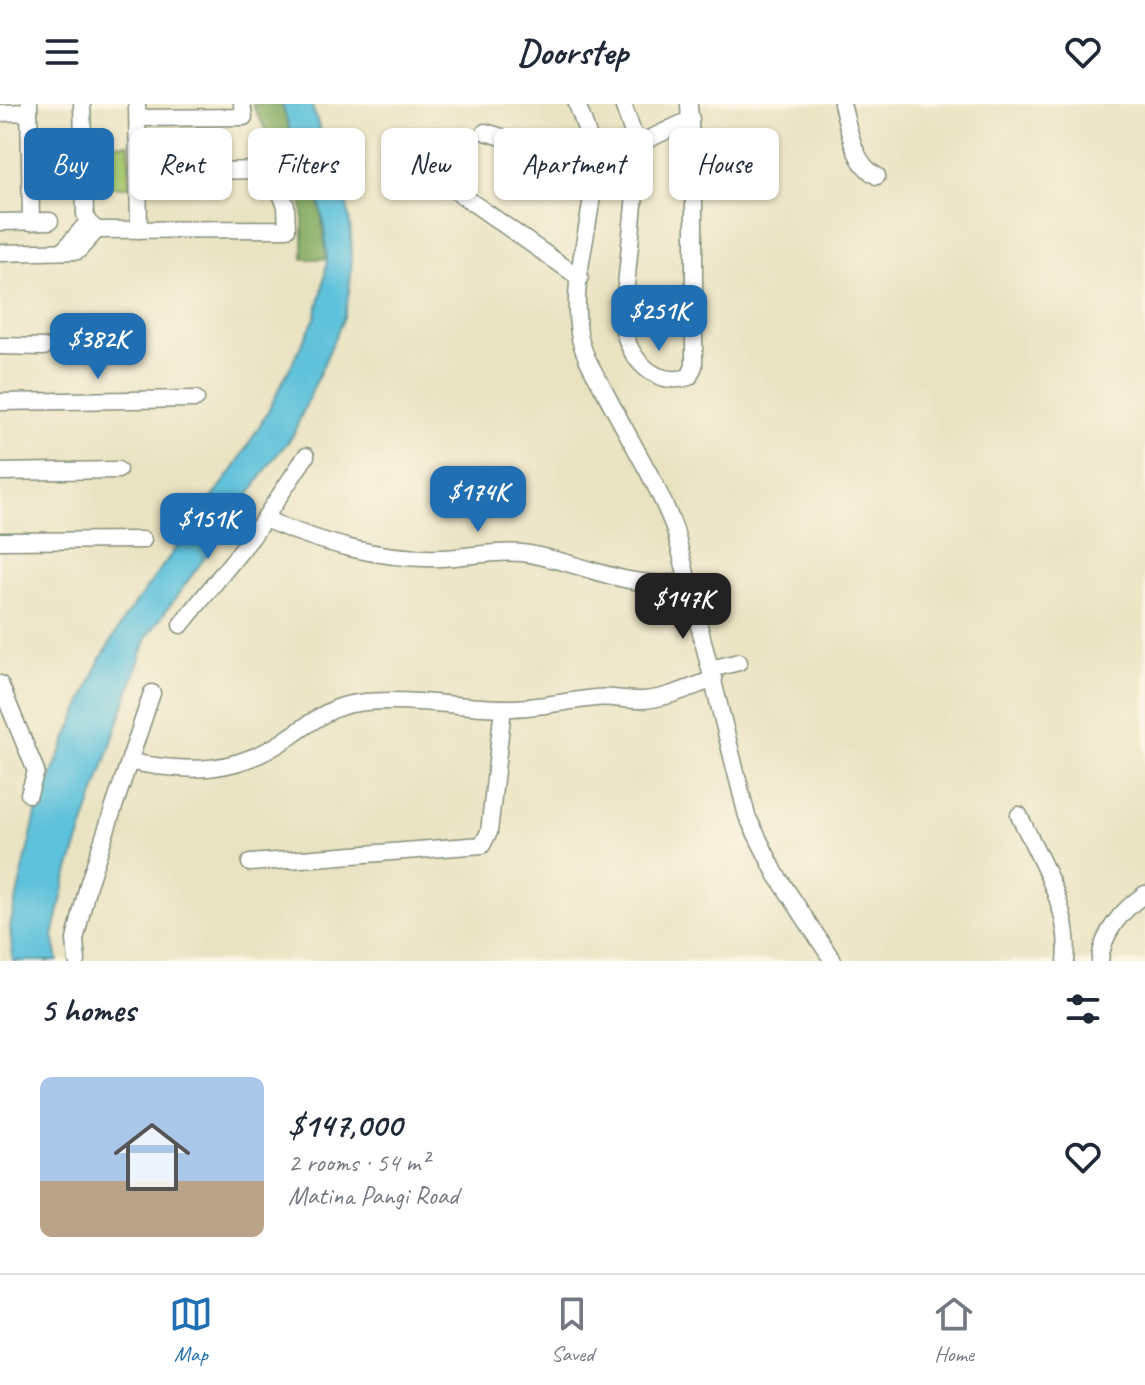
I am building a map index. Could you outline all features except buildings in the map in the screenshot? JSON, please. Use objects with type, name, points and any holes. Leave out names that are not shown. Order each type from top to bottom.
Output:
[{"type":"street","points":[[82,104],[85,214],[93,226]]},
{"type":"street","points":[[138,111],[244,117],[242,104]]},
{"type":"street","points":[[577,104],[584,128]]},
{"type":"street","points":[[623,104],[629,128]]},
{"type":"street","points":[[634,200],[623,316],[624,337],[631,354],[643,367],[673,379],[689,377],[694,366],[688,115],[679,104]]},
{"type":"street","points":[[842,104],[863,166],[877,176]]},
{"type":"street","points":[[0,113],[29,108],[31,222]]},
{"type":"street","points":[[653,135],[688,115]]},
{"type":"street","points":[[485,132],[494,134]]},
{"type":"street","points":[[0,253],[63,251],[93,226],[139,230],[287,229],[283,196],[271,170],[232,171]]},
{"type":"street","points":[[138,200],[139,230]]},
{"type":"street","points":[[469,200],[580,278]]},
{"type":"street","points":[[590,200],[577,319],[584,350],[667,510],[689,581],[741,799],[755,836],[833,961]]},
{"type":"street","points":[[0,222],[50,221]]},
{"type":"street","points":[[0,346],[44,347]]},
{"type":"street","points":[[0,402],[196,399]]},
{"type":"street","points":[[181,625],[264,519],[306,456]]},
{"type":"street","points":[[0,472],[118,470]]},
{"type":"street","points":[[264,519],[314,539],[356,551],[422,558],[505,552],[544,557],[636,583],[689,581]]},
{"type":"street","points":[[0,541],[143,540]]},
{"type":"street","points":[[131,762],[168,769],[222,768],[264,754],[316,718],[337,707],[358,703],[453,703],[503,708],[600,697],[631,700],[657,698],[739,662]]},
{"type":"street","points":[[0,684],[36,771],[29,794]]},
{"type":"street","points":[[77,961],[75,940],[80,912],[152,693]]},
{"type":"street","points":[[250,863],[482,845],[489,832],[503,708]]},
{"type":"street","points":[[1019,815],[1059,904],[1068,943],[1066,961]]},
{"type":"street","points":[[1100,961],[1101,949],[1121,914],[1145,894]]},
{"type":"green space","points":[[252,104],[282,104],[289,128],[265,128]]},
{"type":"green space","points":[[129,144],[130,187],[114,187],[114,145]]},
{"type":"green space","points":[[300,200],[318,200],[327,259],[303,259],[303,209]]},
{"type":"water","points":[[282,104],[311,104],[320,128],[289,128]]},
{"type":"water","points":[[318,200],[345,200],[347,205],[352,261],[344,317],[292,437],[147,637],[66,879],[53,936],[58,961],[13,961],[10,927],[37,809],[99,662],[124,619],[235,467],[267,413],[315,318],[327,259]]}]
